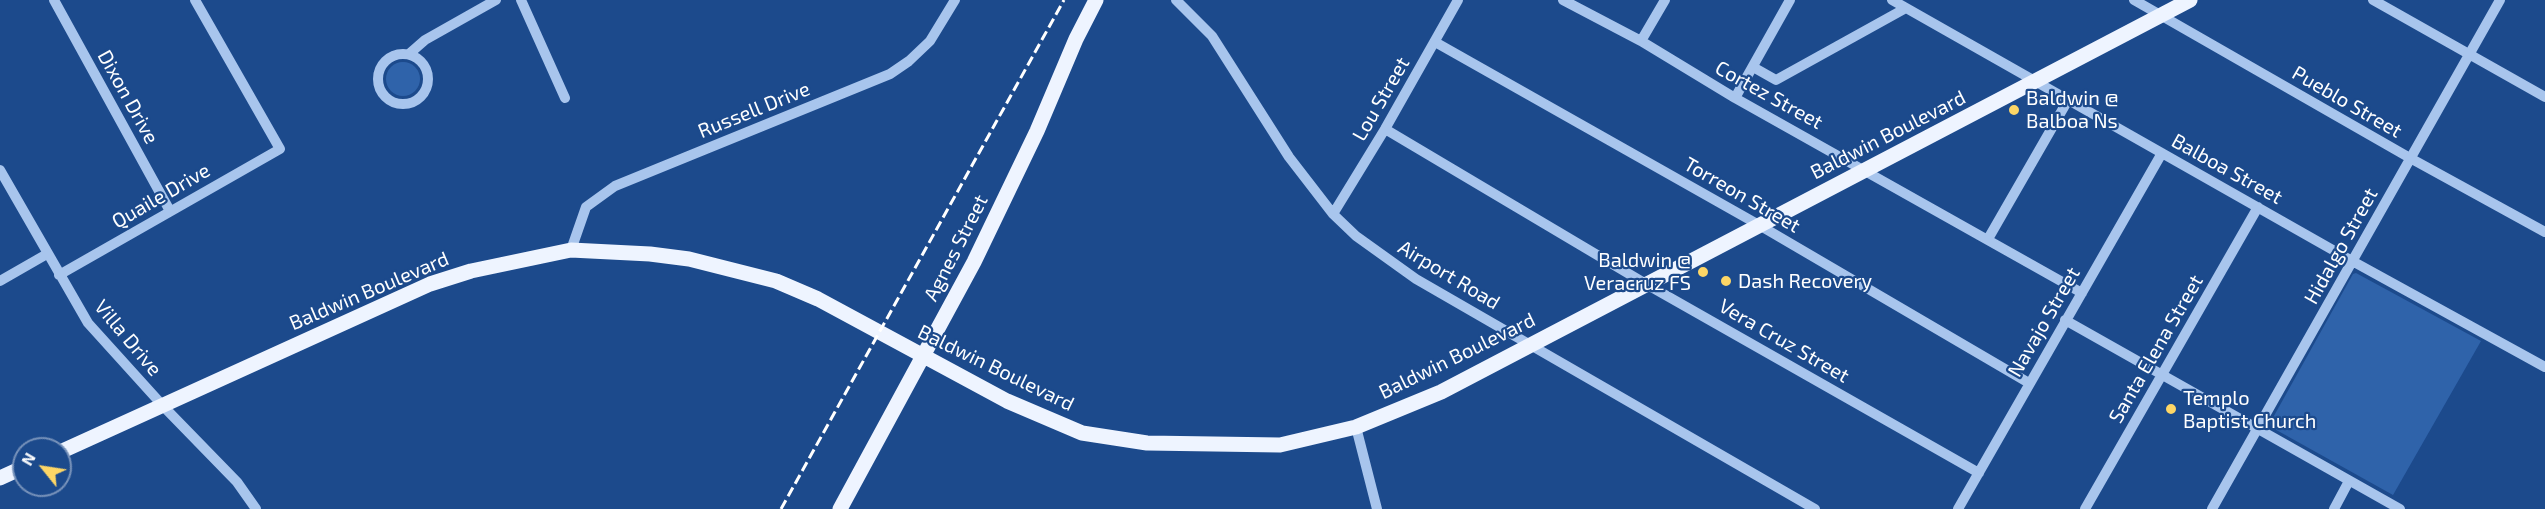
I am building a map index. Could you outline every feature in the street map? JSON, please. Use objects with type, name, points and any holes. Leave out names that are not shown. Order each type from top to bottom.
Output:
[{"type":"main road","name":"Agnes Street","points":[[840,509],[975,262],[1037,131],[1076,39],[1096,0]]},
{"type":"main road","name":"Baldwin Boulevard","points":[[72,447],[430,284],[471,271],[571,250],[650,254],[689,259],[776,280],[818,299],[1007,400],[1082,433],[1147,443],[1281,445],[1356,427],[1441,392],[2190,0]]},
{"type":"street","name":"Dixon Drive","points":[[54,0],[170,211]]},
{"type":"street","name":"Quaile Drive","points":[[59,275],[280,149],[195,0]]},
{"type":"street","points":[[408,54],[418,59],[425,67],[428,77],[426,87],[421,96],[412,102],[402,104],[392,102],[379,86],[378,76],[381,66],[388,58],[398,54],[408,54],[425,40],[496,0]]},
{"type":"street","points":[[521,0],[565,98]]},
{"type":"street","name":"Russell Drive","points":[[571,250],[586,207],[615,186],[890,74],[909,61],[930,41],[955,0]]},
{"type":"street","name":"Airport Road","points":[[1176,0],[1212,36],[1289,157],[1333,214],[1356,236],[1416,279],[1815,509]]},
{"type":"street","name":"Lou Street","points":[[1333,214],[1385,129],[1458,0]]},
{"type":"street","name":"Cortez Street","points":[[1563,0],[1641,41],[1735,98],[2082,293]]},
{"type":"street","points":[[1641,41],[1665,0]]},
{"type":"street","points":[[1735,98],[1790,0]]},
{"type":"street","name":"Balboa Street","points":[[1892,0],[2354,262],[2545,367]]},
{"type":"street","name":"Pueblo Street","points":[[2134,0],[2410,158],[2545,232]]},
{"type":"street","points":[[2373,0],[2545,97]]},
{"type":"street","name":"Hidalgo Street","points":[[2212,509],[2354,262],[2500,0]]},
{"type":"street","points":[[1752,67],[1776,80],[1906,8]]},
{"type":"street","name":"Torreon Street","points":[[1435,42],[1759,225],[2029,383]]},
{"type":"street","points":[[1988,239],[2068,100]]},
{"type":"street","name":"Vera Cruz Street","points":[[1385,129],[1646,284],[1979,473]]},
{"type":"street","name":"Navajo Street","points":[[1958,509],[2162,153]]},
{"type":"street","name":"Villa Drive","points":[[0,170],[88,323],[237,482],[256,509]]},
{"type":"street","name":"Santa Elena Street","points":[[2085,509],[2258,207]]},
{"type":"street","points":[[0,281],[47,254]]},
{"type":"street","points":[[2065,320],[2400,509]]},
{"type":"street","points":[[1356,427],[1377,509]]},
{"type":"street","points":[[2334,509],[2349,481]]},
{"type":"shaded area","points":[[403,62],[415,67],[420,79],[415,91],[403,96],[391,91],[386,79],[391,67]]},
{"type":"shaded area","points":[[2356,273],[2481,341],[2393,495],[2271,427],[2270,423],[2353,274]]},
{"type":"railway","points":[[781,509],[1064,0]]},
{"type":"place","name":"Baldwin @ Balboa Ns","points":[[2014,110]]},
{"type":"place","name":"Baldwin @ Veracruz FS","points":[[1703,272]]},
{"type":"place","name":"Dash Recovery","points":[[1726,281]]},
{"type":"place","name":"Templo Baptist Church","points":[[2171,409]]}]
